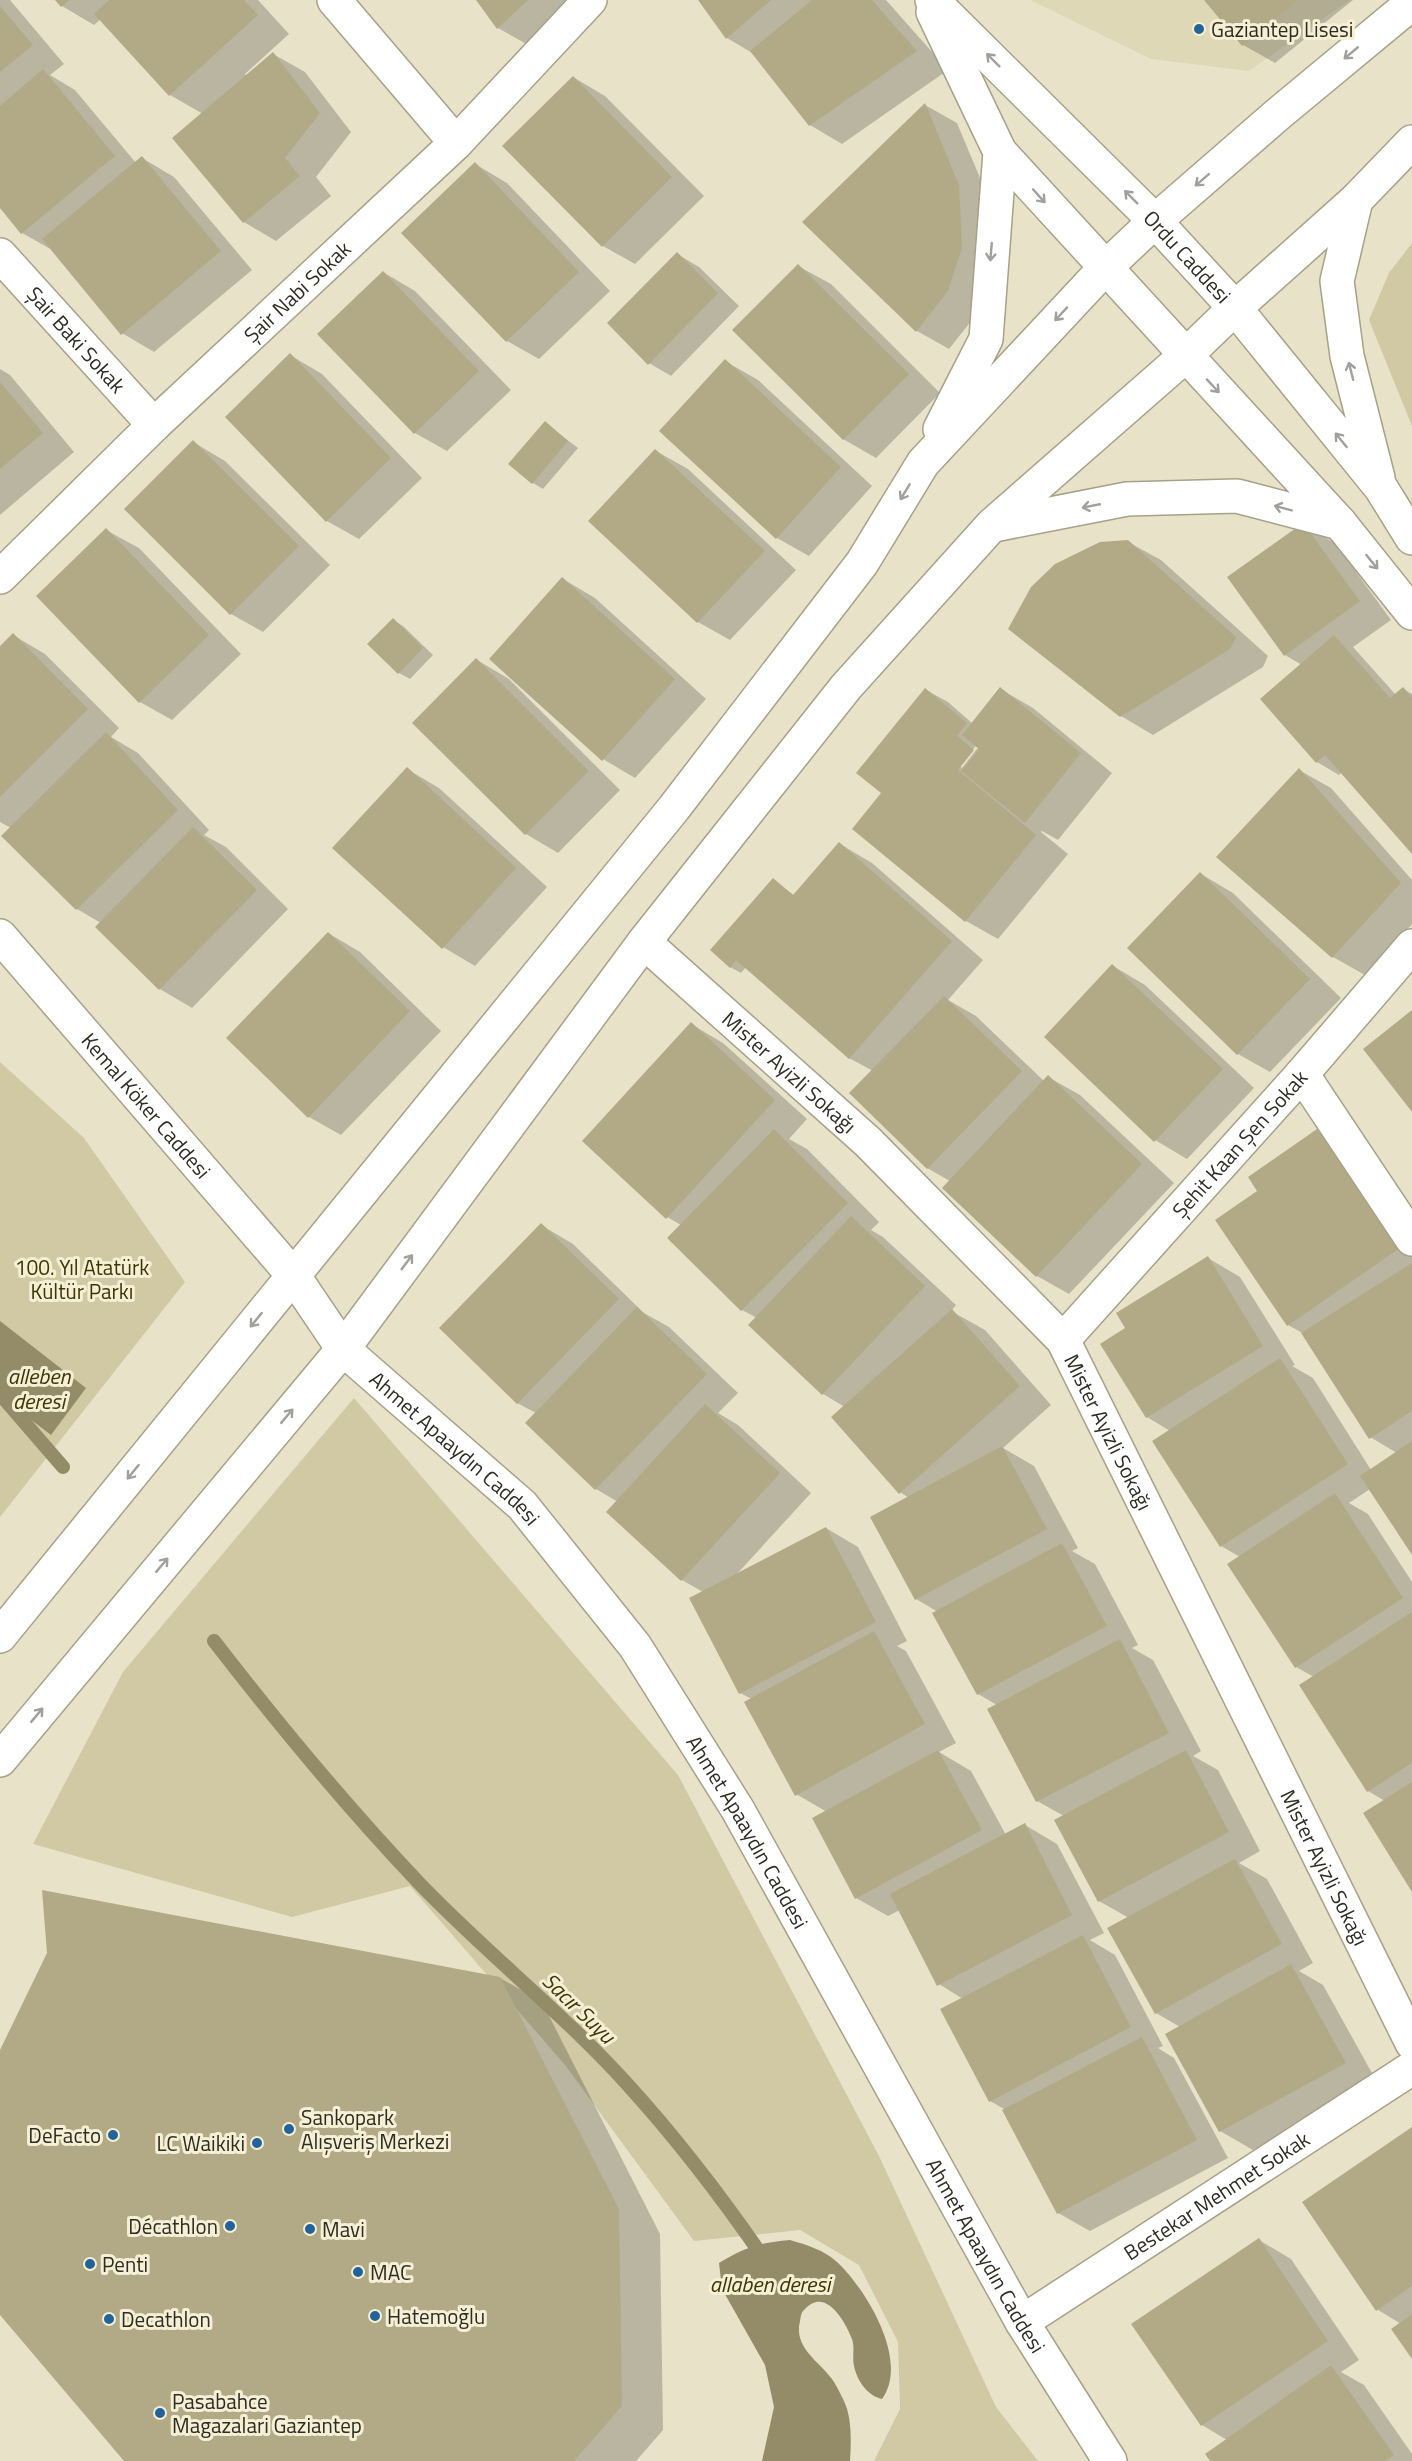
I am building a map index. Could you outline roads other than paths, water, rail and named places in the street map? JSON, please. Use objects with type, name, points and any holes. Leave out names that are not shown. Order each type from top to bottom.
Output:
[{"type":"main road","points":[[334,0],[456,143]]},
{"type":"main road","name":"Şair Nabi Sokak","points":[[0,577],[154,425],[456,143],[590,0]]},
{"type":"main road","points":[[929,0],[1000,152],[1340,523],[1412,613]]},
{"type":"main road","name":"Ordu Caddesi","points":[[929,0],[1155,221],[1235,308],[1381,488],[1412,538]]},
{"type":"main road","points":[[923,463],[1105,268],[1276,115],[1412,3]]},
{"type":"main road","points":[[0,1760],[343,1349],[644,942],[846,687],[992,525],[1185,356],[1356,200],[1412,142]]},
{"type":"main road","points":[[0,1636],[674,808],[862,563],[923,463],[986,339],[1000,152]]},
{"type":"main road","points":[[1356,200],[1337,281],[1347,356],[1381,488]]},
{"type":"main road","name":"Şair Baki Sokak","points":[[0,255],[154,425]]},
{"type":"main road","points":[[992,525],[1127,500],[1237,496],[1340,523]]},
{"type":"main road","name":"Kemal Köker Caddesi","points":[[0,936],[293,1275]]},
{"type":"main road","name":"Mister Ayizli Sokağı","points":[[644,942],[868,1142],[1063,1340],[1412,2043]]},
{"type":"main road","name":"Şehit Kaan Şen Sokak","points":[[1063,1340],[1302,1074],[1412,946]]},
{"type":"main road","points":[[1302,1074],[1412,1239]]},
{"type":"main road","name":"Ahmet Apaaydın Caddesi","points":[[293,1275],[343,1349],[522,1505],[635,1646],[738,1810],[1022,2322],[1110,2461]]},
{"type":"main road","name":"Bestekar Mehmet Sokak","points":[[1022,2322],[1412,2068]]},
{"type":"water","name":"alleben deresi","points":[[0,1321],[86,1388],[51,1435],[0,1396]]},
{"type":"water","name":"allaben deresi","points":[[790,2240],[827,2254],[837,2262],[860,2289],[871,2307],[888,2346],[891,2365],[889,2383],[882,2399],[872,2395],[864,2387],[855,2372],[852,2339],[834,2309],[820,2302],[813,2303],[802,2313],[799,2331],[804,2347],[834,2382],[848,2412],[851,2441],[850,2461],[762,2461],[774,2407],[765,2365],[722,2289],[719,2263],[753,2247]]},
{"type":"waterway","name":"Sacır Suyu","points":[[0,1394],[63,1467]]},
{"type":"waterway","name":"Sacır Suyu","points":[[214,1641],[313,1765],[419,1883],[577,2033],[628,2085],[700,2170],[765,2260]]},
{"type":"place","name":"Gaziantep Lisesi","points":[[1199,29]]},
{"type":"place","name":"Sankopark Alışveriş Merkezi","points":[[289,2129]]},
{"type":"place","name":"DeFacto","points":[[113,2135]]},
{"type":"place","name":"LC Waikiki","points":[[257,2143]]},
{"type":"place","name":"Décathlon","points":[[230,2226]]},
{"type":"place","name":"Mavi","points":[[310,2229]]},
{"type":"place","name":"Penti","points":[[90,2264]]},
{"type":"place","name":"MAC","points":[[358,2272]]},
{"type":"place","name":"Hatemoğlu","points":[[375,2316]]},
{"type":"place","name":"Decathlon","points":[[109,2319]]},
{"type":"place","name":"Pasabahce Magazalari Gaziantep","points":[[160,2413]]},
{"type":"park label","name":"100. Yıl Atatürk Kültür Parkı","points":[[82,1279]]}]
